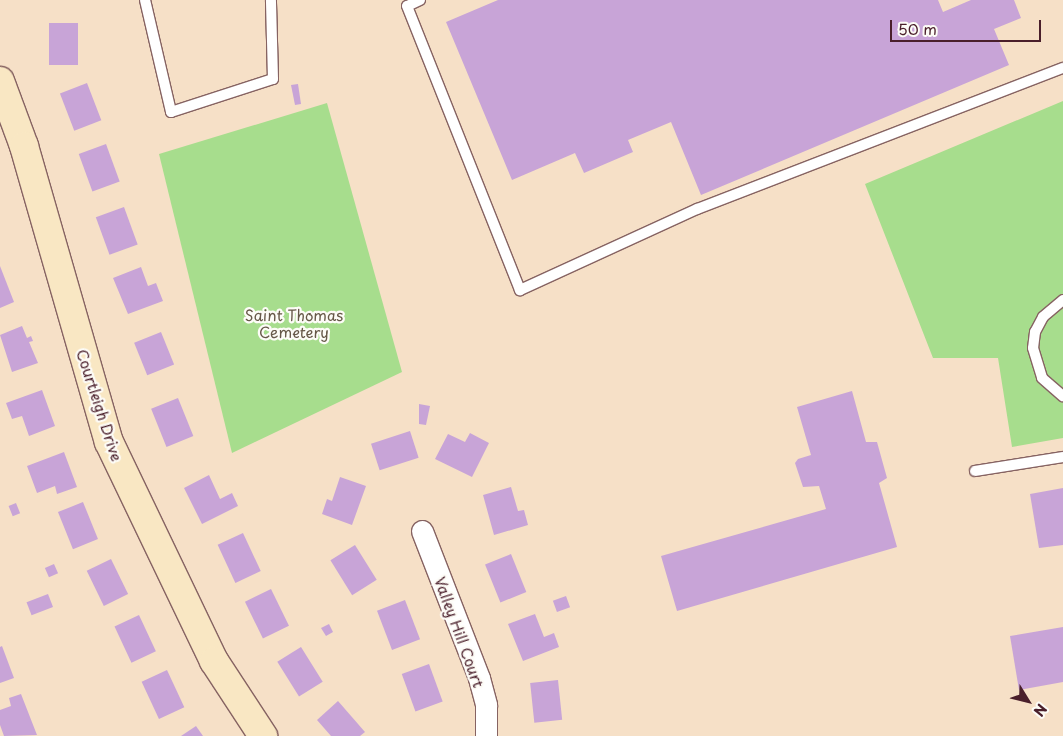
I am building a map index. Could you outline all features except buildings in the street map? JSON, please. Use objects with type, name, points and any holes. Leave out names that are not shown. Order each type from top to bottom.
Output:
[{"type":"street","name":"Courtleigh Drive","points":[[0,81],[24,146],[109,442],[214,661],[263,736]]},
{"type":"street","name":"Valley Hill Court","points":[[422,531],[479,678],[486,705],[486,736]]},
{"type":"lane","points":[[145,0],[171,112],[272,79],[270,0]]},
{"type":"lane","points":[[420,0],[407,6],[520,290],[697,209],[1063,68]]},
{"type":"lane","points":[[1063,300],[1043,317],[1035,332],[1033,348],[1042,378],[1063,396]]},
{"type":"lane","points":[[975,471],[1063,457]]},
{"type":"green space","points":[[1063,101],[1063,438],[1012,447],[998,358],[933,358],[865,184]]},
{"type":"green space","name":"Saint Thomas Cemetery","points":[[327,103],[402,372],[232,453],[159,154]]}]
